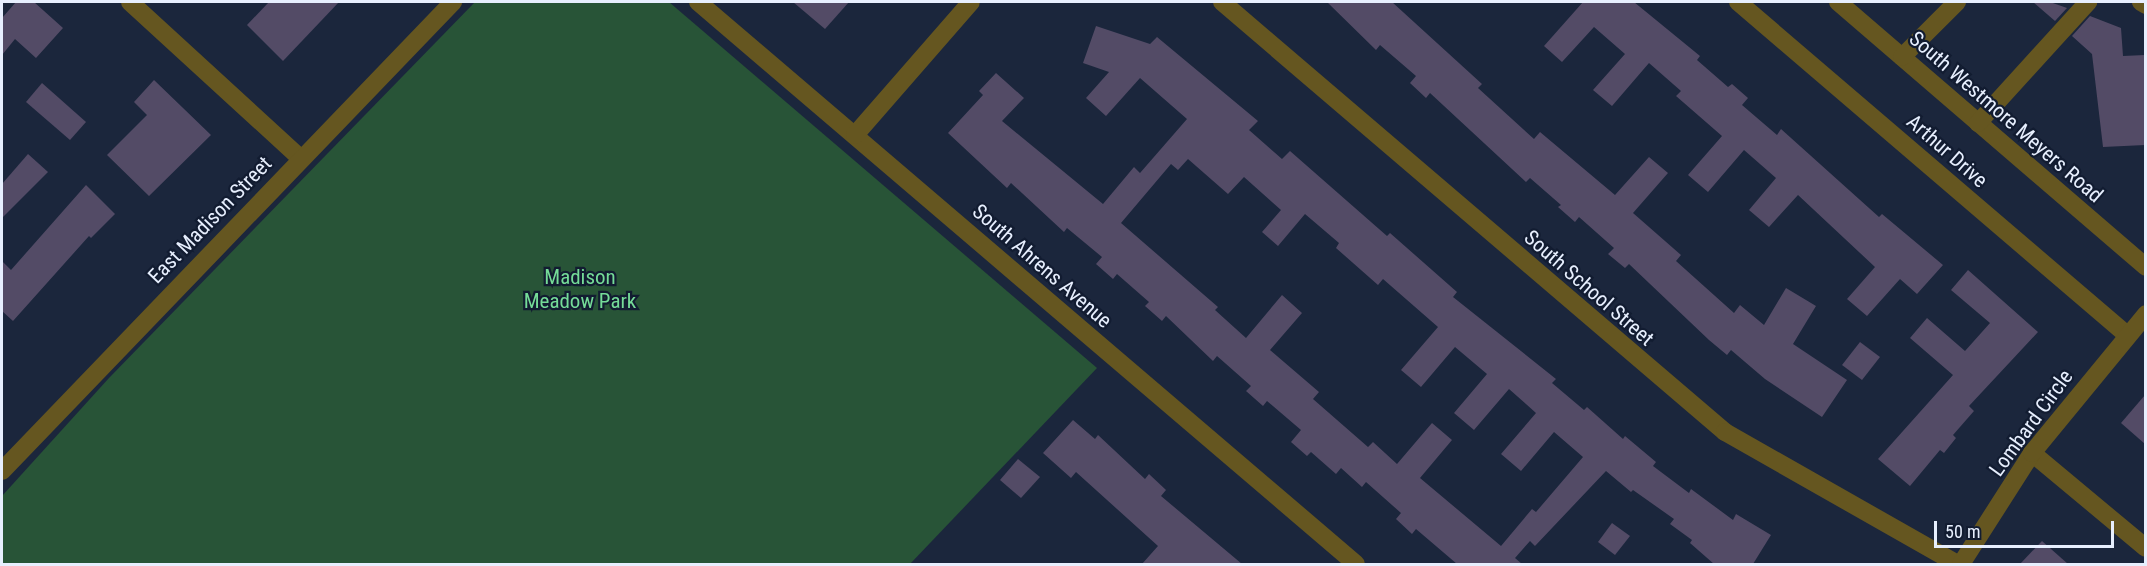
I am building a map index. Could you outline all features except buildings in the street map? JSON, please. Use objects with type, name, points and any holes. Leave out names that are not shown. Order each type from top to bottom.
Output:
[{"type":"street","points":[[130,2],[300,158]]},
{"type":"street","name":"East Madison Street","points":[[2,471],[300,158],[453,2]]},
{"type":"street","name":"South Ahrens Avenue","points":[[698,2],[1356,564]]},
{"type":"street","points":[[855,135],[971,2]]},
{"type":"street","name":"South School Street","points":[[1222,2],[1725,432],[1959,564]]},
{"type":"street","name":"Arthur Drive","points":[[1738,2],[2127,335]]},
{"type":"street","name":"South Westmore Meyers Road","points":[[1838,2],[2145,267]]},
{"type":"street","points":[[1902,57],[1957,2]]},
{"type":"street","points":[[1978,123],[2088,2]]},
{"type":"street","points":[[2141,2],[2145,5]]},
{"type":"street","name":"Lombard Circle","points":[[1959,564],[2032,453],[2145,314]]},
{"type":"street","points":[[2032,453],[2145,548]]},
{"type":"green space","name":"Madison Meadow Park","points":[[475,2],[669,2],[1097,368],[910,564],[2,564],[2,496],[109,378]]}]
